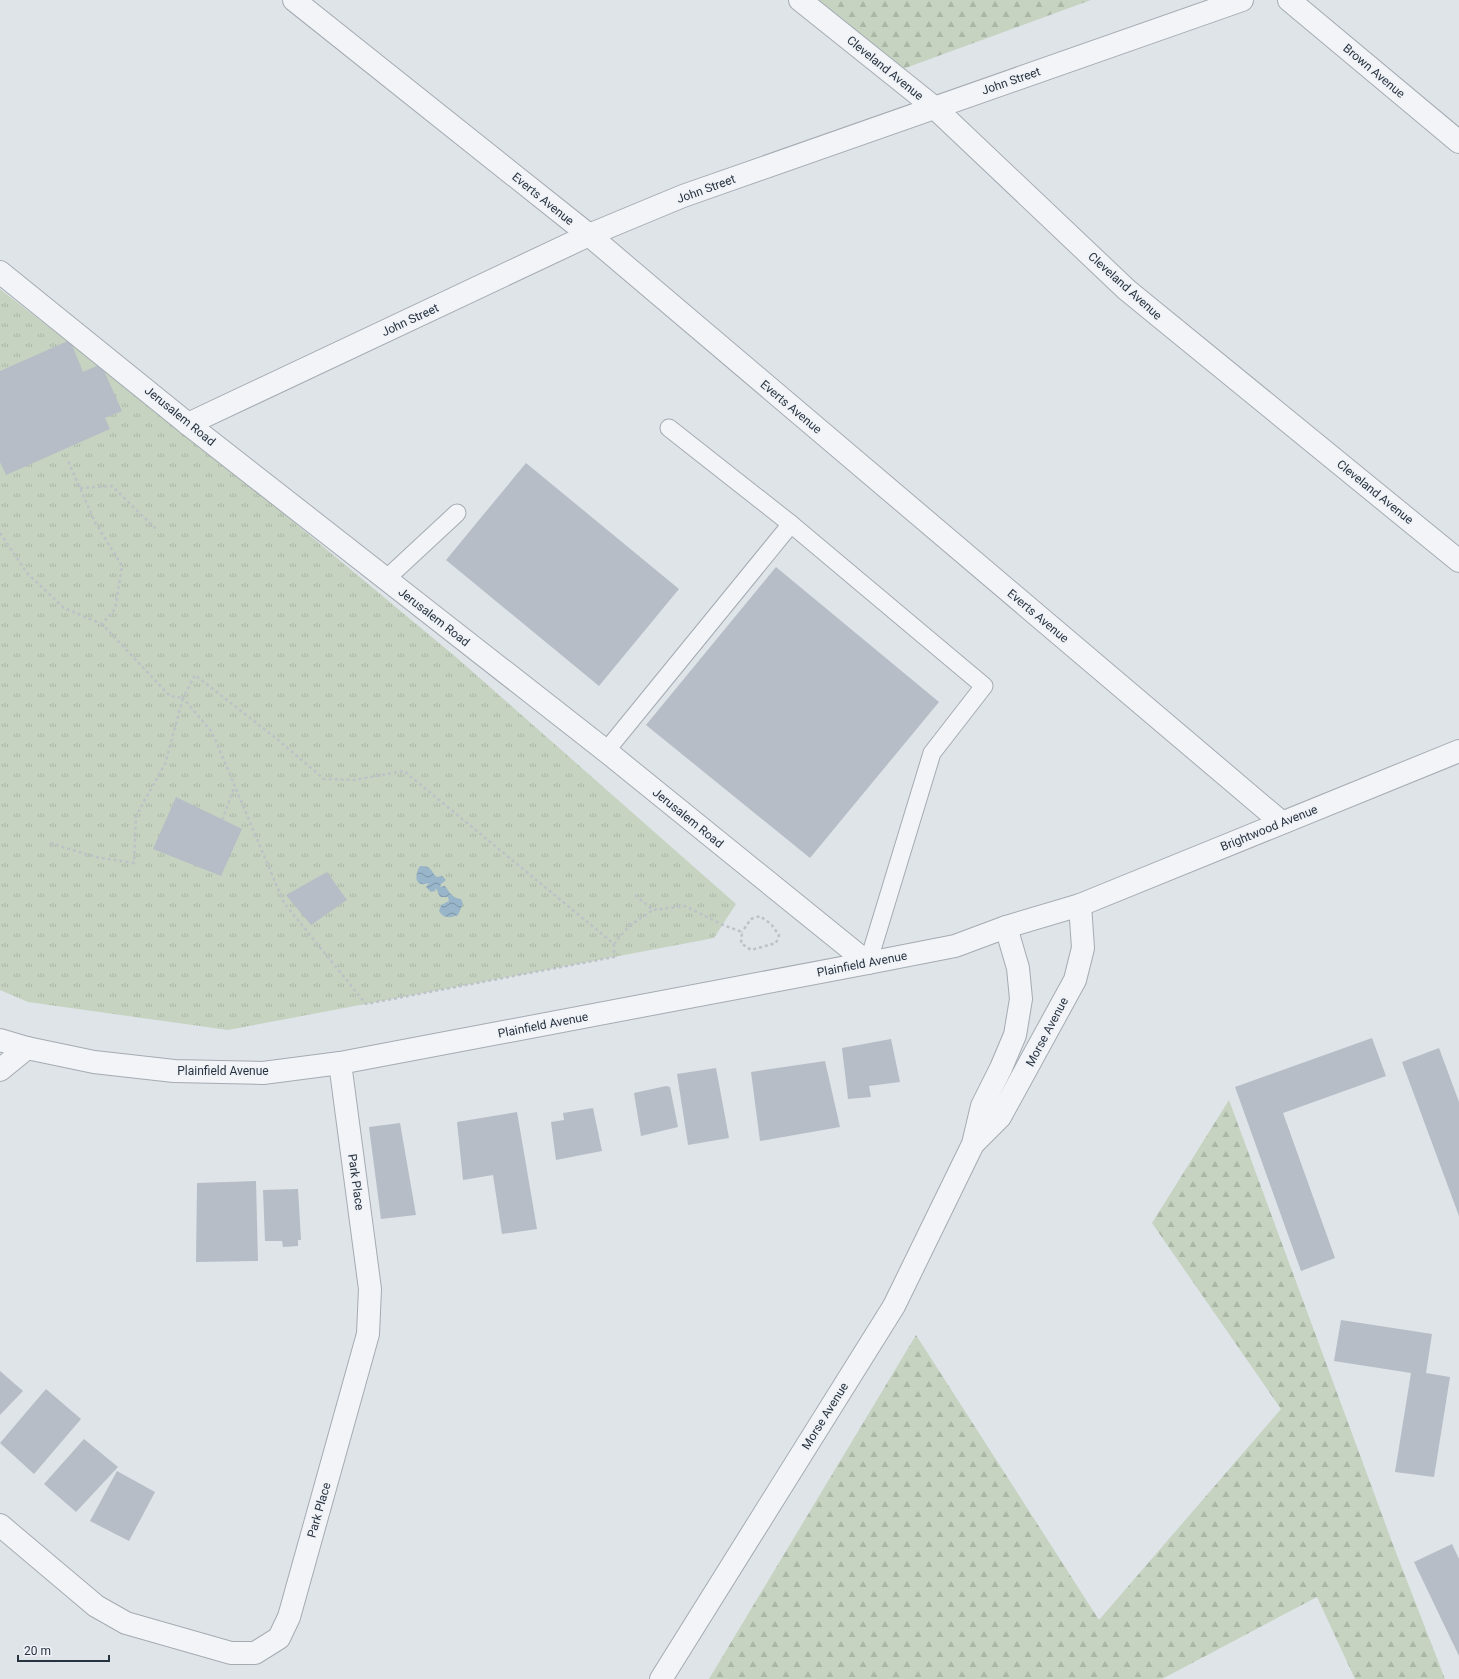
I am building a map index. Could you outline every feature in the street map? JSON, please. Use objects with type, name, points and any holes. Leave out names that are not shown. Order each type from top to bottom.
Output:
[{"type":"street","name":"Everts Avenue","points":[[294,0],[589,235],[1281,822]]},
{"type":"street","name":"Cleveland Avenue","points":[[800,0],[935,108],[1127,290],[1459,561]]},
{"type":"street","name":"John Street","points":[[188,424],[589,235],[683,196],[1242,0]]},
{"type":"street","name":"Brown Avenue","points":[[1289,0],[1459,142]]},
{"type":"street","name":"Jerusalem Road","points":[[0,272],[188,424],[606,751],[868,963]]},
{"type":"street","name":"Brightwood Avenue","points":[[1080,905],[1281,822],[1459,751]]},
{"type":"street","name":"Plainfield Avenue","points":[[0,1040],[27,1048],[94,1062],[174,1071],[263,1073],[340,1063],[955,946],[1006,927],[1080,905]]},
{"type":"street","name":"Morse Avenue","points":[[973,1144],[1000,1117],[1075,980],[1083,948],[1080,905]]},
{"type":"street","name":"Morse Avenue","points":[[661,1679],[894,1306],[973,1144],[982,1106],[1002,1068],[1015,1035],[1021,999],[1018,968],[1006,927]]},
{"type":"street","points":[[0,1070],[27,1048]]},
{"type":"street","name":"Park Place","points":[[0,1525],[96,1606],[126,1624],[231,1653],[255,1653],[279,1638],[289,1616],[368,1334],[370,1289],[340,1063]]},
{"type":"lane","points":[[668,428],[791,524],[984,686],[932,753],[868,963]]},
{"type":"lane","points":[[386,579],[457,513]]},
{"type":"lane","points":[[606,751],[791,524]]},
{"type":"path","points":[[68,461],[95,522],[122,566],[115,609],[102,624]]},
{"type":"path","points":[[80,488],[112,486],[157,530]]},
{"type":"path","points":[[0,533],[26,573],[64,608],[102,624],[170,696],[183,698],[212,732],[284,903],[366,1004],[614,957],[614,944],[629,926],[653,910],[685,906],[742,932]]},
{"type":"path","points":[[50,842],[95,857],[134,863],[136,816],[165,764],[183,698],[195,675],[277,739],[324,779],[354,780],[404,771],[614,944]]},
{"type":"path","points":[[222,820],[235,786]]},
{"type":"path","points":[[635,895],[653,910]]},
{"type":"path","points":[[760,916],[771,924],[779,935],[776,943],[751,950],[741,943],[742,932],[751,919],[760,916]]},
{"type":"green space","points":[[815,0],[1091,0],[900,70]]},
{"type":"green space","points":[[0,289],[200,444],[457,658],[736,904],[714,938],[228,1030],[28,1002],[0,990]]},
{"type":"green space","points":[[1229,1100],[1395,1550],[1445,1679],[1355,1679],[1317,1597],[1162,1679],[709,1679],[916,1335],[1099,1620],[1281,1409],[1152,1223]]},
{"type":"water","points":[[420,866],[429,868],[437,877],[442,876],[446,880],[440,887],[445,886],[453,896],[461,899],[463,904],[458,915],[445,917],[441,914],[439,911],[441,905],[449,901],[448,897],[440,897],[436,888],[435,891],[431,892],[426,887],[429,883],[423,884],[417,881],[417,873]]},
{"type":"building","points":[[70,340],[83,372],[101,364],[122,411],[105,418],[110,429],[6,475],[0,462],[0,371]]},
{"type":"building","points":[[526,463],[679,589],[599,686],[446,560]]},
{"type":"building","points":[[776,567],[939,702],[810,858],[646,725]]},
{"type":"building","points":[[176,797],[242,829],[221,876],[153,849]]},
{"type":"building","points":[[327,872],[347,900],[311,925],[286,895]]},
{"type":"building","points":[[1372,1038],[1386,1076],[1283,1113],[1335,1258],[1301,1271],[1235,1087]]},
{"type":"building","points":[[891,1039],[900,1082],[869,1086],[871,1097],[848,1099],[842,1048]]},
{"type":"building","points":[[1439,1048],[1459,1102],[1459,1216],[1402,1062]]},
{"type":"building","points":[[825,1061],[840,1127],[760,1141],[751,1072]]},
{"type":"building","points":[[716,1068],[729,1138],[688,1145],[677,1074]]},
{"type":"building","points":[[666,1086],[670,1087],[678,1127],[641,1136],[634,1093]]},
{"type":"building","points":[[593,1108],[602,1151],[556,1160],[551,1122],[564,1120],[563,1113]]},
{"type":"building","points":[[517,1112],[537,1229],[502,1234],[493,1175],[463,1180],[457,1122]]},
{"type":"building","points":[[400,1123],[416,1215],[381,1219],[369,1127]]},
{"type":"building","points":[[256,1181],[258,1261],[196,1262],[197,1183]]},
{"type":"building","points":[[298,1189],[301,1240],[298,1240],[298,1246],[283,1247],[282,1241],[265,1241],[263,1190]]},
{"type":"building","points":[[1341,1320],[1432,1334],[1426,1373],[1450,1377],[1434,1477],[1395,1472],[1411,1373],[1334,1361]]},
{"type":"building","points":[[0,1371],[23,1391],[0,1415]]},
{"type":"building","points":[[46,1389],[81,1419],[34,1474],[0,1443]]},
{"type":"building","points":[[84,1439],[118,1467],[76,1512],[44,1484]]},
{"type":"building","points":[[117,1471],[155,1492],[129,1541],[90,1521]]},
{"type":"building","points":[[1452,1544],[1459,1559],[1459,1656],[1414,1562]]}]
